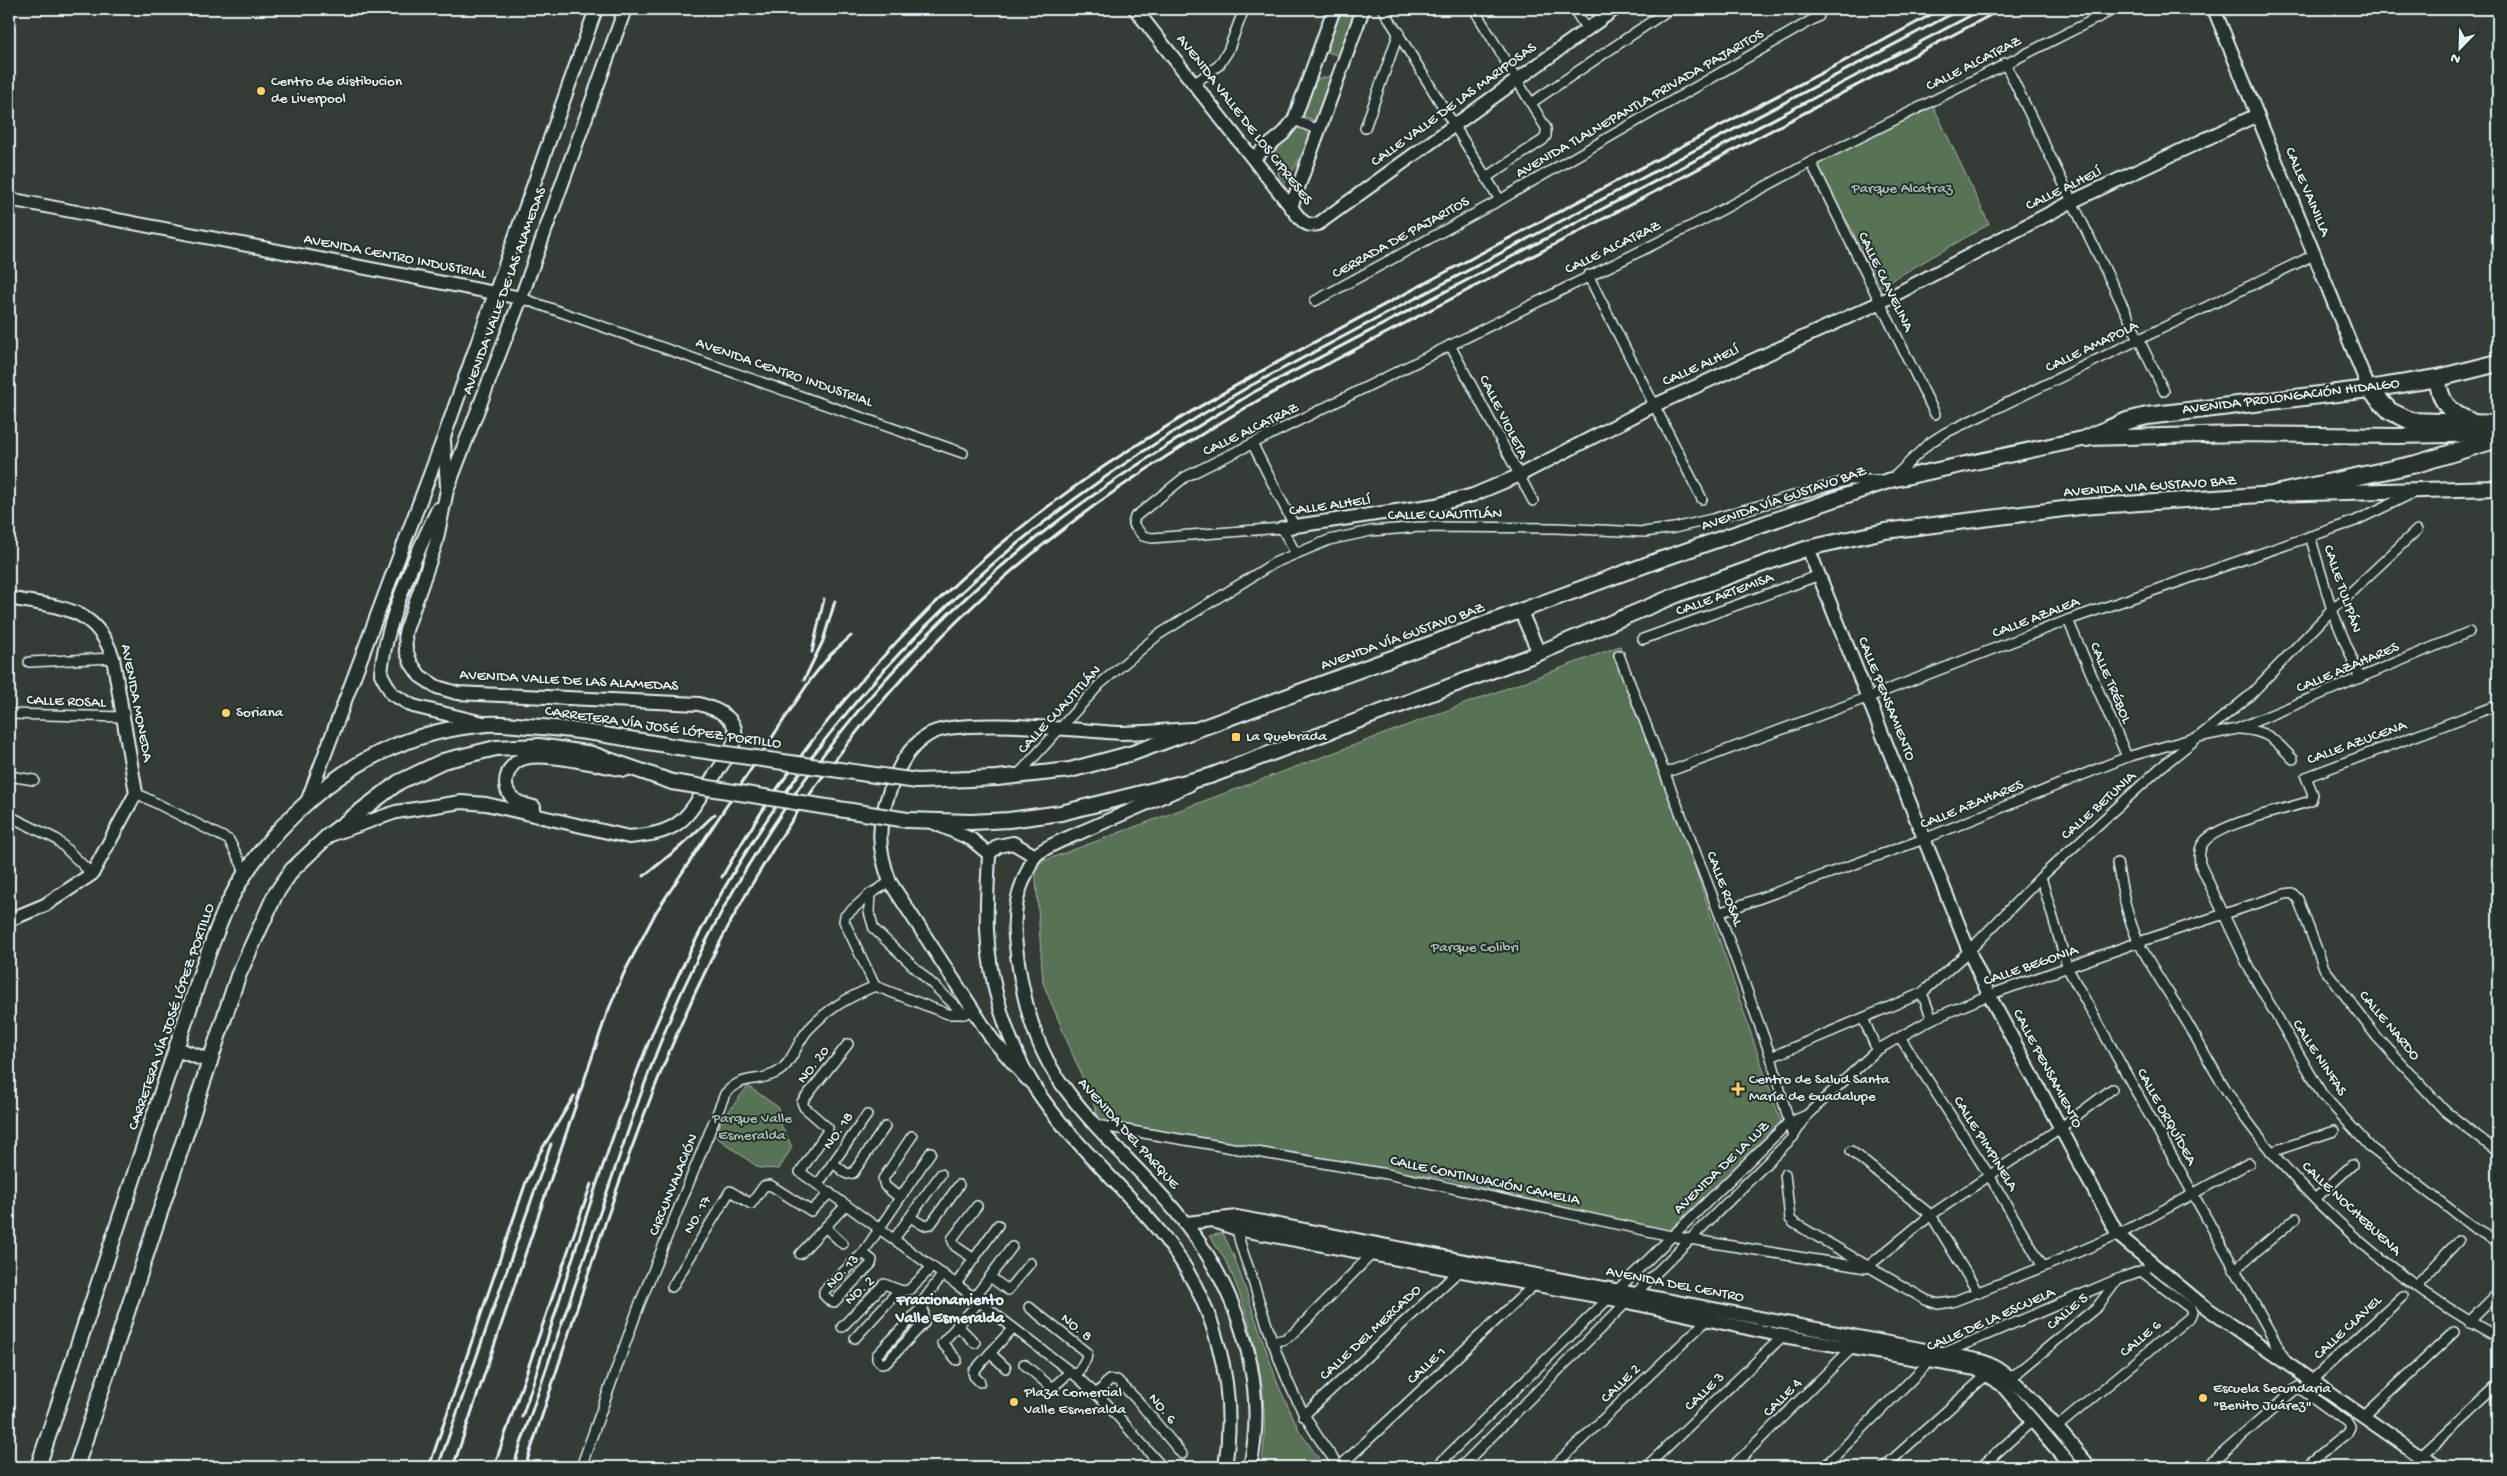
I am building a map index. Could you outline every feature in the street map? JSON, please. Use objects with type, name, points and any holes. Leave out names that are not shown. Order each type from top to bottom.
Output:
[{"type":"highway","name":"AVENIDA PROLONGACIÓN HIDALGO","points":[[2086,438],[2127,421],[2146,416],[2369,389],[2438,378],[2498,362]]},
{"type":"highway","points":[[2438,378],[2438,389],[2446,406],[2452,412],[2472,422]]},
{"type":"highway","points":[[2369,389],[2390,411],[2411,421],[2498,424]]},
{"type":"highway","points":[[2275,494],[2416,464],[2488,442],[2498,435]]},
{"type":"main road","points":[[1891,480],[2086,438],[2240,434],[2498,435]]},
{"type":"main road","name":"AVENIDA VÍA GUSTAVO BAZ","points":[[917,781],[1017,776],[1070,770],[1133,753],[1194,729],[1521,612],[1659,560],[1891,480]]},
{"type":"main road","name":"AVENIDA VIA GUSTAVO BAZ","points":[[1808,548],[1885,531],[2080,507],[2275,494],[2498,488]]},
{"type":"main road","points":[[76,1467],[238,976],[275,895],[292,870],[329,835],[399,782],[443,761],[496,748],[539,746],[592,754],[637,772],[672,782],[907,820],[932,822],[1009,820],[1061,813],[1210,776],[1539,653],[1679,594],[1808,548]]},
{"type":"main road","name":"CARRETERA VÍA JOSÉ LÓPEZ PORTILLO","points":[[38,1467],[204,964],[228,904],[246,874],[276,834],[307,802],[345,774],[387,749],[428,734],[488,724],[570,729],[678,747],[917,781]]},
{"type":"main road","points":[[176,1049],[210,1061]]},
{"type":"street","name":"AVENIDA VALLE DE LAS ALAMEDAS","points":[[307,802],[444,437],[596,9]]},
{"type":"street","name":"AVENIDA VALLE DE LAS ALAMEDAS","points":[[329,835],[396,812],[461,802],[486,804],[629,836],[650,835],[666,830],[678,823],[691,809],[734,747],[736,734],[732,719],[718,709],[699,704],[457,693],[437,687],[420,676],[411,663],[406,650],[405,633],[436,543],[447,490],[521,298],[625,9]]},
{"type":"street","points":[[1194,84],[1220,65],[1228,51],[1244,9]]},
{"type":"street","points":[[1252,158],[1283,134],[1294,120],[1334,9]]},
{"type":"street","points":[[1291,207],[1363,9]]},
{"type":"street","points":[[1383,9],[1399,32],[1500,200]]},
{"type":"street","points":[[1474,9],[1546,128],[1546,136],[1487,177]]},
{"type":"street","points":[[1574,9],[1586,28]]},
{"type":"street","name":"CALLE VALLE DE LAS MARIPOSAS","points":[[1311,226],[1318,224],[1455,126],[1586,28],[1615,9]]},
{"type":"street","points":[[1531,103],[1670,9]]},
{"type":"street","name":"CALLE ALCATRAZ","points":[[1133,524],[1139,514],[1185,477],[1253,445],[1699,222],[1811,162],[2115,9]]},
{"type":"street","name":"CALLE VAINILLA","points":[[2214,9],[2316,254],[2369,389]]},
{"type":"street","name":"AVENIDA VALLE DE LOS CIPRESES","points":[[1141,11],[1194,84],[1304,224],[1311,226]]},
{"type":"street","name":"AVENIDA TLALNEPANTLA PRIVADA PAJARITOS","points":[[1500,200],[1819,16]]},
{"type":"street","points":[[1365,128],[1399,32]]},
{"type":"street","points":[[2005,63],[2164,391]]},
{"type":"street","name":"CALLE ALHELÍ","points":[[1133,524],[1143,536],[1152,538],[1289,528],[1436,505],[1472,495],[1518,476],[1655,405],[1879,303],[2071,202],[2258,115]]},
{"type":"street","points":[[1294,120],[1319,130]]},
{"type":"street","name":"CALLE CLAVELINA","points":[[1811,162],[1935,414]]},
{"type":"street","name":"AVENIDA CENTRO INDUSTRIAL","points":[[9,200],[521,298],[963,453]]},
{"type":"street","name":"CERRADA DE PAJARITOS","points":[[1315,301],[1500,200]]},
{"type":"street","name":"CALLE AMAPOLA","points":[[1891,480],[1928,444],[1945,434],[2316,254]]},
{"type":"street","points":[[1588,276],[1702,499]]},
{"type":"street","name":"CALLE VIOLETA","points":[[1450,345],[1533,501]]},
{"type":"street","points":[[444,437],[447,490],[423,539],[388,635],[381,674],[392,694],[413,706],[488,724]]},
{"type":"street","points":[[1253,445],[1289,528],[1296,554]]},
{"type":"street","name":"CALLE CUAUTITLÁN","points":[[1017,776],[1057,729],[1100,684],[1158,635],[1274,563],[1329,540],[1371,531],[1421,527],[1555,528],[1644,532],[1674,528],[1849,480],[1891,480]]},
{"type":"street","name":"CALLE AZALEA","points":[[1665,773],[2068,620],[2355,521],[2417,491]]},
{"type":"street","name":"CALLE BETUNIA","points":[[1771,1057],[1922,994],[1970,951],[2041,876],[2198,737],[2248,696],[2332,610],[2417,530]]},
{"type":"street","name":"CALLE TULIPÁN","points":[[2310,536],[2332,610],[2360,678]]},
{"type":"street","name":"CALLE PENSAMIENTO","points":[[1808,548],[1817,576],[1869,697],[1924,839],[1989,995],[2118,1235],[2147,1269],[2287,1362],[2436,1467]]},
{"type":"street","name":"CALLE ARTEMISA","points":[[1643,639],[1817,576]]},
{"type":"street","name":"AVENIDA MONEDA","points":[[9,598],[75,611],[97,626],[108,641],[113,658],[136,793]]},
{"type":"street","points":[[1521,612],[1539,653]]},
{"type":"street","name":"CALLE TRÉBOL","points":[[2068,620],[2126,757]]},
{"type":"street","name":"CALLE AZAHARES","points":[[1719,913],[1924,839],[2126,757],[2198,737],[2237,729],[2469,632]]},
{"type":"street","name":"CALLE ROSAL","points":[[1619,655],[1719,913],[1771,1057],[1793,1137]]},
{"type":"street","points":[[29,662],[113,658]]},
{"type":"street","name":"CALLE AZUCENA","points":[[2202,844],[2217,831],[2311,801],[2312,794],[2306,777],[2498,705]]},
{"type":"street","name":"CALLE ROSAL","points":[[9,714],[123,717]]},
{"type":"street","points":[[1194,729],[1122,733],[951,726],[929,734],[911,748],[900,764],[882,811],[880,833],[881,856],[890,882],[969,1012],[1002,1054],[1035,1088],[1089,1155],[1163,1236],[1191,1277],[1214,1326],[1226,1371],[1228,1405],[1225,1467]]},
{"type":"street","name":"CALLE AZAHARES","points":[[2237,729],[2263,732],[2277,742],[2292,759]]},
{"type":"street","points":[[577,825],[563,816],[519,802],[510,795],[507,775],[513,764],[525,758],[548,758],[637,772]]},
{"type":"street","points":[[9,776],[34,780]]},
{"type":"street","points":[[1035,1088],[1014,1046],[1001,1009],[990,959],[987,906],[989,854],[998,846],[1013,843],[1035,856],[1072,836],[1210,776]]},
{"type":"street","points":[[9,920],[45,905],[92,874],[136,793],[229,840],[246,874]]},
{"type":"street","points":[[9,816],[56,839],[92,874]]},
{"type":"street","points":[[932,822],[971,839],[989,854]]},
{"type":"street","name":"CALLE NINFAS","points":[[2202,844],[2199,855],[2200,864],[2250,970],[2322,1094],[2371,1148],[2474,1228],[2498,1242]]},
{"type":"street","name":"AVENIDA DEL PARQUE","points":[[1035,856],[1019,889],[1014,927],[1017,956],[1029,1014],[1042,1051],[1060,1082],[1096,1125],[1187,1223],[1215,1267],[1232,1302],[1244,1336],[1255,1400],[1250,1467]]},
{"type":"street","name":"CALLE NOCHEBUENA","points":[[2117,862],[2124,901],[2139,942],[2244,1117],[2271,1152],[2315,1199],[2364,1244],[2468,1322],[2498,1337]]},
{"type":"street","name":"CALLE ORQUÍDEA","points":[[2041,876],[2068,969],[2234,1270],[2287,1362]]},
{"type":"street","points":[[890,882],[847,911],[844,922],[875,986],[948,1014],[969,1012]]},
{"type":"street","name":"CALLE BEGONIA","points":[[1807,1115],[1877,1050],[1932,1019],[1989,995],[2068,969],[2139,942],[2292,893]]},
{"type":"street","name":"CALLE NARDO","points":[[2292,893],[2298,899],[2324,968],[2377,1037],[2445,1110],[2498,1152]]},
{"type":"street","points":[[870,894],[868,912],[874,928],[969,1012]]},
{"type":"street","name":"CIRCUNVALACIÓN","points":[[581,1467],[640,1303],[724,1094],[733,1084],[742,1080],[776,1073],[784,1067],[807,1031],[826,1013],[848,997],[875,986]]},
{"type":"street","points":[[1922,994],[1932,1019]]},
{"type":"street","points":[[1863,1018],[1877,1050]]},
{"type":"street","name":"CALLE PIMPINELA","points":[[1900,1037],[1989,1175],[2043,1267]]},
{"type":"street","name":"NO. 20","points":[[818,1184],[800,1172],[828,1128],[804,1108],[802,1102],[848,1044]]},
{"type":"street","points":[[1866,1268],[1931,1215],[2060,1128],[2112,1090]]},
{"type":"street","name":"NO. 18","points":[[818,1184],[868,1114]]},
{"type":"street","name":"AVENIDA DE LA LUZ","points":[[1436,1467],[1788,1123],[1807,1115]]},
{"type":"street","name":"AVENIDA DE LA LUZ","points":[[1461,1467],[1793,1137],[1807,1115]]},
{"type":"street","name":"CALLE CONTINUACIÓN CAMELIA","points":[[1096,1125],[1387,1174],[1671,1236],[1866,1268]]},
{"type":"street","name":"NO. 18","points":[[833,1163],[847,1174],[853,1173],[885,1127]]},
{"type":"street","points":[[2271,1152],[2334,1131]]},
{"type":"street","points":[[900,1198],[885,1186],[883,1179],[912,1136]]},
{"type":"street","points":[[1851,1151],[1931,1215],[1978,1293]]},
{"type":"street","name":"NO. 13","points":[[863,1253],[872,1260],[871,1264],[834,1302],[830,1301],[824,1295],[824,1291],[863,1253],[931,1152]]},
{"type":"street","name":"CALLE CONTINUACIÓN CAMELIA","points":[[1785,1174],[1790,1219],[1794,1224],[1866,1268],[1926,1300],[1938,1304],[1952,1302],[1978,1293],[2118,1235],[2249,1163]]},
{"type":"street","points":[[2315,1199],[2352,1165]]},
{"type":"street","points":[[894,1239],[941,1174]]},
{"type":"street","points":[[818,1184],[943,1274],[1073,1374],[1097,1394],[1162,1467]]},
{"type":"street","points":[[910,1217],[923,1225],[931,1224],[959,1185]]},
{"type":"street","name":"NO. 17","points":[[672,1287],[730,1191],[751,1204],[764,1186],[770,1186],[811,1211],[830,1193]]},
{"type":"street","points":[[800,1254],[846,1205]]},
{"type":"street","points":[[974,1259],[955,1246],[952,1239],[977,1206]]},
{"type":"street","points":[[2234,1270],[2296,1218]]},
{"type":"street","name":"AVENIDA DEL CENTRO","points":[[1187,1223],[1211,1220],[1237,1223],[1633,1298],[1982,1361],[2007,1381],[2056,1428],[2090,1467]]},
{"type":"street","points":[[1237,1223],[1272,1342],[1303,1416],[1318,1441],[1340,1467]]},
{"type":"street","name":"AVENIDA DEL CENTRO","points":[[1237,1223],[1371,1255],[1533,1286],[1613,1294]]},
{"type":"street","points":[[956,1284],[998,1225]]},
{"type":"street","points":[[825,1227],[843,1244]]},
{"type":"street","points":[[2417,1285],[2458,1242]]},
{"type":"street","points":[[957,1360],[942,1343],[977,1300],[990,1277],[1012,1247]]},
{"type":"street","points":[[1272,1342],[1285,1339],[1294,1333],[1371,1255]]},
{"type":"street","points":[[990,1277],[1008,1290],[1030,1263]]},
{"type":"street","name":"NO. 2","points":[[842,1327],[884,1284],[899,1290],[909,1290],[932,1267]]},
{"type":"street","points":[[2118,1279],[2147,1269]]},
{"type":"street","name":"CALLE 6","points":[[2056,1428],[2190,1316],[2192,1312],[2190,1308],[2147,1269]]},
{"type":"street","name":"CALLE DEL MERCADO","points":[[1303,1416],[1459,1271]]},
{"type":"street","points":[[922,1307],[925,1317],[924,1323],[886,1364],[882,1364],[877,1359],[877,1354],[922,1307],[926,1296],[943,1274]]},
{"type":"street","name":"CALLE DE LA ESCUELA","points":[[1824,1467],[1929,1362],[2118,1279]]},
{"type":"street","name":"CALLE 5","points":[[2007,1381],[2098,1306],[2118,1279]]},
{"type":"street","name":"CALLE 1","points":[[1340,1467],[1533,1286]]},
{"type":"street","name":"NO. 2","points":[[855,1338],[899,1290]]},
{"type":"street","points":[[2468,1322],[2498,1293]]},
{"type":"street","name":"CALLE CLAVEL","points":[[2312,1380],[2403,1296]]},
{"type":"street","name":"AVENIDA DEL CENTRO","points":[[1633,1298],[1708,1320],[1783,1336],[1929,1362],[1991,1370]]},
{"type":"street","name":"NO. 8","points":[[1029,1307],[1087,1353],[1086,1359],[1073,1374]]},
{"type":"street","name":"CALLE 2","points":[[1553,1467],[1708,1320]]},
{"type":"street","points":[[957,1326],[975,1343]]},
{"type":"street","points":[[980,1382],[973,1372],[1013,1328]]},
{"type":"street","points":[[2363,1417],[2454,1332]]},
{"type":"street","name":"CALLE 3","points":[[1646,1467],[1783,1336]]},
{"type":"street","name":"CALLE 4","points":[[1732,1467],[1852,1348]]},
{"type":"street","points":[[990,1353],[1006,1368]]},
{"type":"street","points":[[1024,1364],[1052,1388],[1073,1374]]},
{"type":"street","points":[[1884,1467],[1991,1370]]},
{"type":"street","name":"NO. 6","points":[[1097,1394],[1109,1380],[1112,1378],[1117,1380],[1137,1400],[1182,1454]]},
{"type":"street","name":"AVENIDA DEL CENTRO","points":[[2007,1381],[2032,1421],[2072,1467]]},
{"type":"street","points":[[2420,1457],[2498,1385]]},
{"type":"street","points":[[2207,1467],[2298,1387],[2347,1422],[2350,1427],[2347,1432],[2305,1467]]},
{"type":"street","points":[[1981,1467],[2032,1421]]},
{"type":"street","points":[[2405,1467],[2410,1467]]},
{"type":"green space","points":[[1340,9],[1355,9],[1340,56],[1327,52]]},
{"type":"green space","points":[[1332,76],[1315,121],[1301,115],[1317,79]]},
{"type":"green space","name":"Parque Alcatraz","points":[[1931,101],[1989,224],[1873,291],[1853,231],[1811,162]]},
{"type":"green space","points":[[1301,126],[1310,137],[1290,177],[1281,188],[1273,146]]},
{"type":"green space","name":"Parque Colibri","points":[[1620,646],[1784,1131],[1664,1235],[1448,1179],[1102,1125],[1043,983],[1035,864]]},
{"type":"green space","name":"Parque Valle Esmeralda","points":[[748,1086],[778,1107],[780,1123],[792,1147],[779,1169],[759,1168],[716,1137],[720,1123]]},
{"type":"green space","points":[[1223,1233],[1235,1259],[1279,1387],[1300,1432],[1325,1467],[1261,1467],[1264,1443],[1264,1418],[1259,1366],[1247,1315],[1238,1291],[1229,1268],[1209,1236]]},
{"type":"railway","points":[[722,877],[761,814],[803,753],[850,694],[900,639],[953,586],[1009,537],[1068,492],[1129,450],[1277,362],[1941,9]]},
{"type":"railway","points":[[522,1417],[618,1123],[655,1027],[692,947],[735,870],[782,797],[835,727],[892,661],[954,599],[1020,541],[1109,474],[1229,398],[1961,9]]},
{"type":"railway","points":[[513,1467],[651,1067],[683,989],[715,923],[752,859],[792,797],[836,738],[884,681],[934,628],[988,578],[1070,512],[1147,458],[1254,392],[1983,9]]},
{"type":"railway","points":[[525,1467],[624,1168],[646,1109],[695,993],[729,924],[768,857],[811,793],[857,731],[961,617],[1019,565],[1079,517],[1167,456],[1259,400],[2002,9]]},
{"type":"railway","points":[[812,652],[824,599]]},
{"type":"railway","points":[[804,680],[823,641],[835,601]]},
{"type":"railway","points":[[453,1467],[606,1016],[624,973],[656,912],[811,679],[831,654],[851,636]]},
{"type":"railway","points":[[644,876],[681,846],[715,814]]},
{"type":"railway","points":[[429,1467],[526,1182],[539,1154],[574,1096]]},
{"type":"railway","points":[[438,1467],[551,1144]]},
{"type":"railway","points":[[494,1467],[591,1184]]},
{"type":"place","name":"Centro de distibucion de Liverpool","points":[[261,91]]},
{"type":"place","name":"Soriana","points":[[226,713]]},
{"type":"place","name":"La Quebrada","points":[[1236,737]]},
{"type":"place","name":"Centro de Salud Santa María de Guadalupe","points":[[1738,1089]]},
{"type":"place","name":"Escuela Secundaria \"Benito Juárez\"","points":[[2203,1398]]},
{"type":"place","name":"Plaza Comercial Valle Esmeralda","points":[[1014,1402]]},
{"type":"district","name":"Fraccionamiento Valle Esmeralda","points":[[950,1310]]}]
